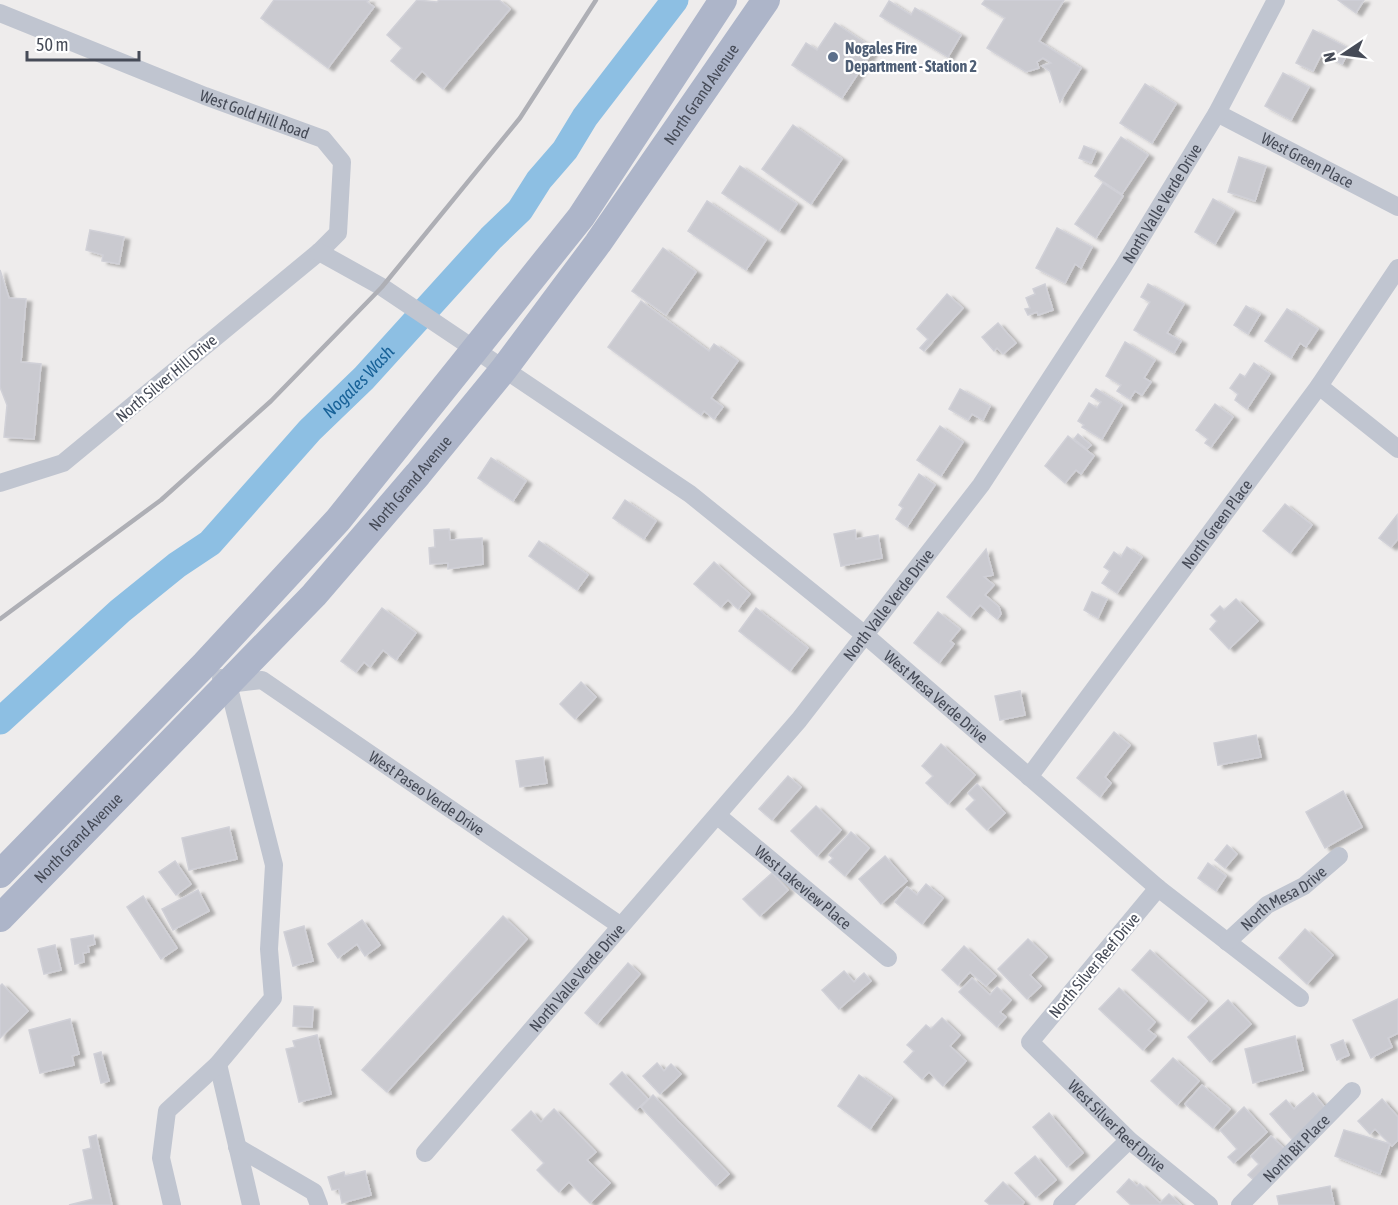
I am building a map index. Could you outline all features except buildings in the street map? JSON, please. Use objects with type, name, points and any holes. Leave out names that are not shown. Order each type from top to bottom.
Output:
[{"type":"main road","name":"North Grand Avenue","points":[[0,874],[205,664],[338,520],[580,217],[723,0]]},
{"type":"main road","name":"North Grand Avenue","points":[[0,918],[314,596],[504,369],[598,243],[766,0]]},
{"type":"street","name":"North Valle Verde Drive","points":[[425,1153],[799,720],[981,485],[1123,267],[1217,113],[1276,0]]},
{"type":"street","name":"West Gold Hill Road","points":[[0,13],[205,96],[323,139],[342,162],[338,233],[319,252]]},
{"type":"street","name":"West Green Place","points":[[1217,113],[1398,207]]},
{"type":"street","points":[[319,252],[400,300],[504,369]]},
{"type":"street","name":"North Silver Hill Drive","points":[[0,483],[63,463],[319,252]]},
{"type":"street","name":"North Green Place","points":[[1029,777],[1319,386],[1398,268]]},
{"type":"street","name":"West Mesa Verde Drive","points":[[504,369],[690,494],[866,635],[1158,888],[1300,998]]},
{"type":"street","points":[[1319,386],[1398,449]]},
{"type":"street","points":[[172,1205],[161,1158],[166,1111],[218,1064],[273,998],[269,949],[274,865],[228,684],[205,664]]},
{"type":"street","name":"West Paseo Verde Drive","points":[[228,684],[262,680],[621,926]]},
{"type":"street","name":"West Lakeview Place","points":[[718,816],[888,958]]},
{"type":"street","name":"North Mesa Drive","points":[[1227,942],[1267,905],[1304,886],[1339,856]]},
{"type":"street","name":"North Silver Reef Drive","points":[[1030,1042],[1158,888]]},
{"type":"street","name":"West Silver Reef Drive","points":[[1030,1042],[1129,1140],[1209,1205]]},
{"type":"street","points":[[218,1064],[251,1205]]},
{"type":"street","name":"North Bit Place","points":[[1240,1205],[1352,1091]]},
{"type":"street","points":[[1062,1205],[1129,1140]]},
{"type":"street","points":[[237,1147],[314,1192],[319,1205]]},
{"type":"waterway","name":"Nogales Wash","points":[[0,721],[120,611],[177,565],[210,543],[310,430],[364,378],[491,238],[520,210],[539,180],[565,150],[585,117],[675,0]]},
{"type":"railway","points":[[0,619],[161,500],[271,401],[382,287],[520,118],[596,0]]},
{"type":"place","name":"Nogales Fire Department - Station 2","points":[[833,57]]}]
